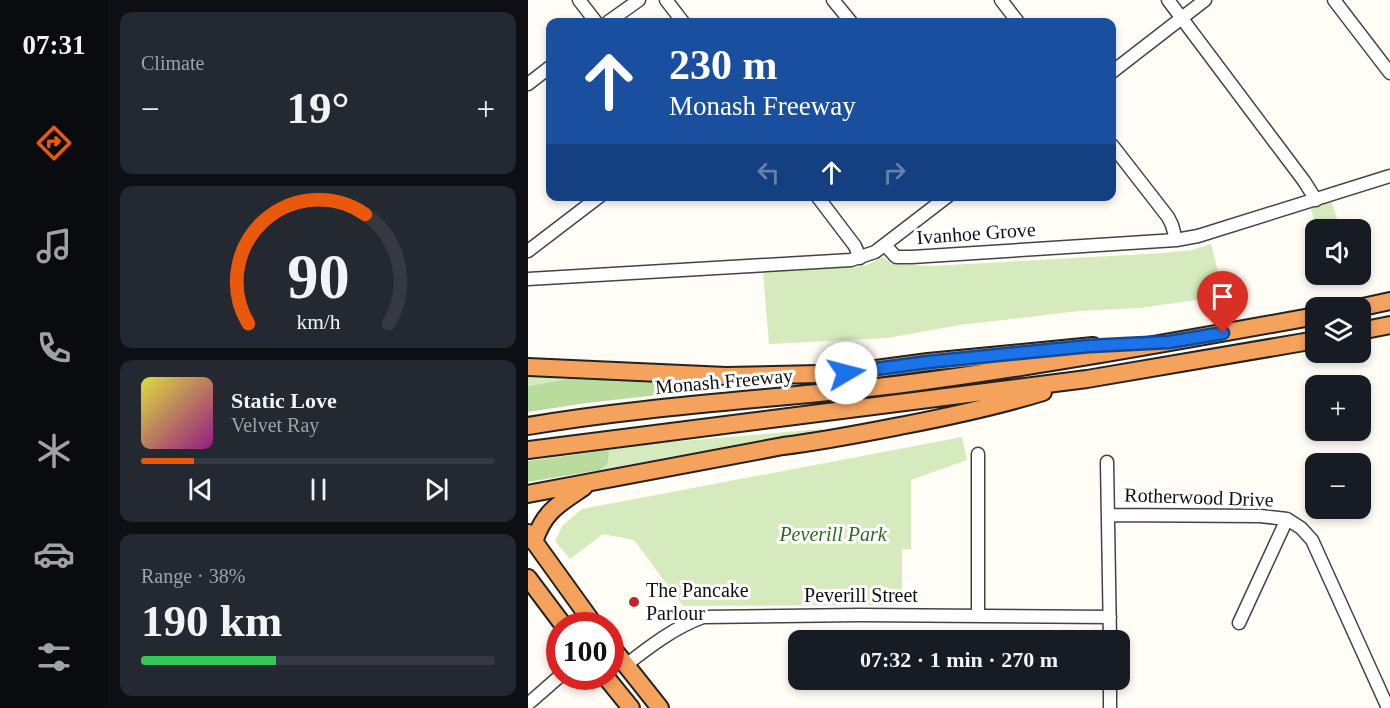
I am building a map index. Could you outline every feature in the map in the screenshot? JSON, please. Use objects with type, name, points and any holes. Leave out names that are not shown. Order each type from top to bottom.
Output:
[{"type":"highway","points":[[1371,305],[1390,301]]},
{"type":"highway","name":"Monash Freeway","points":[[528,426],[619,412],[904,384],[1073,360],[1305,318]]},
{"type":"highway","points":[[1371,329],[1390,325]]},
{"type":"highway","points":[[528,366],[726,376],[808,375],[846,373],[928,362],[1089,346],[1169,342]]},
{"type":"highway","points":[[528,450],[1087,379],[1305,342]]},
{"type":"highway","points":[[528,494],[926,421],[1015,401],[1087,379]]},
{"type":"highway","points":[[585,612],[531,537],[555,506],[590,483]]},
{"type":"highway","points":[[528,578],[554,612]]},
{"type":"highway","points":[[624,662],[660,708]]},
{"type":"highway","points":[[617,690],[631,708]]},
{"type":"street","points":[[579,0],[593,18]]},
{"type":"street","points":[[614,18],[639,0]]},
{"type":"street","points":[[666,0],[680,18]]},
{"type":"street","points":[[833,0],[847,18]]},
{"type":"street","points":[[1001,0],[1015,18]]},
{"type":"street","points":[[1168,0],[1316,200]]},
{"type":"street","points":[[1116,69],[1205,0]]},
{"type":"street","points":[[1334,0],[1390,73]]},
{"type":"street","points":[[528,84],[546,70]]},
{"type":"street","points":[[1116,150],[1168,217],[1176,240]]},
{"type":"street","name":"Ivanhoe Grove","points":[[885,245],[896,257],[912,257],[1176,240],[1198,236],[1390,176]]},
{"type":"street","points":[[528,252],[594,201]]},
{"type":"street","points":[[821,201],[855,246],[860,258]]},
{"type":"street","points":[[528,279],[860,258],[875,252],[942,201]]},
{"type":"street","points":[[978,454],[978,615]]},
{"type":"street","points":[[1107,462],[1110,515],[1110,630]]},
{"type":"street","name":"Rotherwood Drive","points":[[1110,515],[1260,516],[1287,519],[1301,528],[1312,540],[1388,708]]},
{"type":"street","points":[[1239,623],[1287,519]]},
{"type":"street","name":"Peverill Street","points":[[626,665],[669,635],[703,617],[728,615],[1110,617]]},
{"type":"street","points":[[528,704],[546,688]]},
{"type":"street","points":[[1110,690],[1110,708]]},
{"type":"green space","points":[[1331,199],[1337,219],[1314,219],[1310,206]]},
{"type":"green space","points":[[1211,244],[1224,296],[1140,308],[1079,311],[960,325],[887,338],[769,344],[763,272],[865,266],[883,257],[892,264],[932,266],[1164,253],[1192,250]]},
{"type":"green space","points":[[528,376],[573,378],[528,386]]},
{"type":"green space","points":[[573,378],[692,384],[694,387],[693,391],[528,412],[528,386]]},
{"type":"green space","points":[[766,382],[767,384],[693,391],[692,384]]},
{"type":"green space","points":[[822,429],[821,434],[692,453],[600,470],[608,463],[609,450],[659,443]]},
{"type":"green space","name":"Peverill Park","points":[[962,437],[967,460],[911,480],[911,549],[902,549],[902,605],[683,606],[634,540],[603,534],[570,559],[555,541],[563,525],[582,509]]},
{"type":"green space","points":[[609,450],[608,463],[600,470],[528,482],[528,461]]},
{"type":"place","name":"The Pancake Parlour","points":[[634,602]]},
{"type":"route","points":[[846,373],[928,362],[1089,346],[1169,342],[1223,333]]}]
